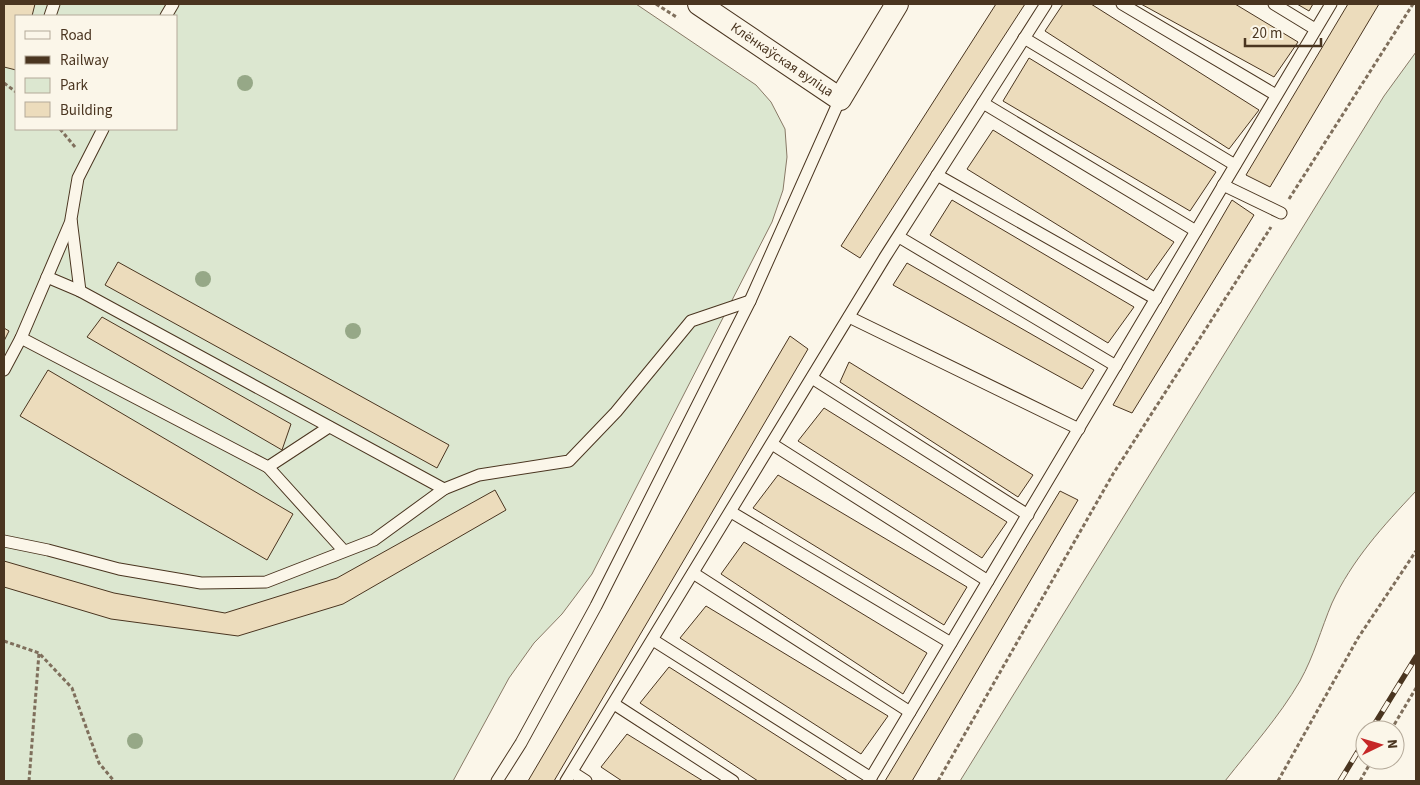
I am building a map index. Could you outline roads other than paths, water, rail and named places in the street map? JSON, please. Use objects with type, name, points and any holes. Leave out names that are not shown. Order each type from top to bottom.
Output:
[{"type":"street","name":"Клёнкаўская вуліца","points":[[699,4],[840,99]]},
{"type":"street","points":[[840,99],[897,4]]},
{"type":"lane","points":[[167,15],[173,4]]},
{"type":"lane","points":[[586,781],[569,777],[898,237],[1046,4]]},
{"type":"lane","points":[[1122,4],[1276,96]]},
{"type":"lane","points":[[1274,4],[1316,29]]},
{"type":"lane","points":[[653,640],[870,779],[1331,4]]},
{"type":"lane","points":[[1024,38],[1235,165]]},
{"type":"lane","points":[[497,781],[521,743],[596,606],[762,278],[840,99]]},
{"type":"lane","points":[[983,103],[1196,231]]},
{"type":"lane","points":[[4,370],[21,338],[71,220],[78,178],[102,130]]},
{"type":"lane","points":[[937,175],[1156,299]]},
{"type":"lane","points":[[1223,186],[1280,213]]},
{"type":"lane","points":[[71,220],[80,291]]},
{"type":"lane","points":[[898,237],[1116,366]]},
{"type":"lane","points":[[47,276],[80,291],[444,489]]},
{"type":"lane","points":[[4,541],[48,550],[119,569],[201,583],[266,582],[374,540],[444,489],[479,475],[569,461],[616,412],[691,320],[750,301]]},
{"type":"lane","points":[[849,317],[1079,429]]},
{"type":"lane","points":[[21,338],[268,467],[344,551]]},
{"type":"lane","points":[[812,378],[1028,515]]},
{"type":"lane","points":[[268,467],[329,427]]},
{"type":"lane","points":[[772,444],[988,581]]},
{"type":"lane","points":[[730,512],[951,643]]},
{"type":"lane","points":[[693,573],[910,712]]},
{"type":"lane","points":[[614,704],[733,781]]},
{"type":"railway","points":[[1377,720],[1416,657]]},
{"type":"railway","points":[[1340,781],[1355,756]]}]
